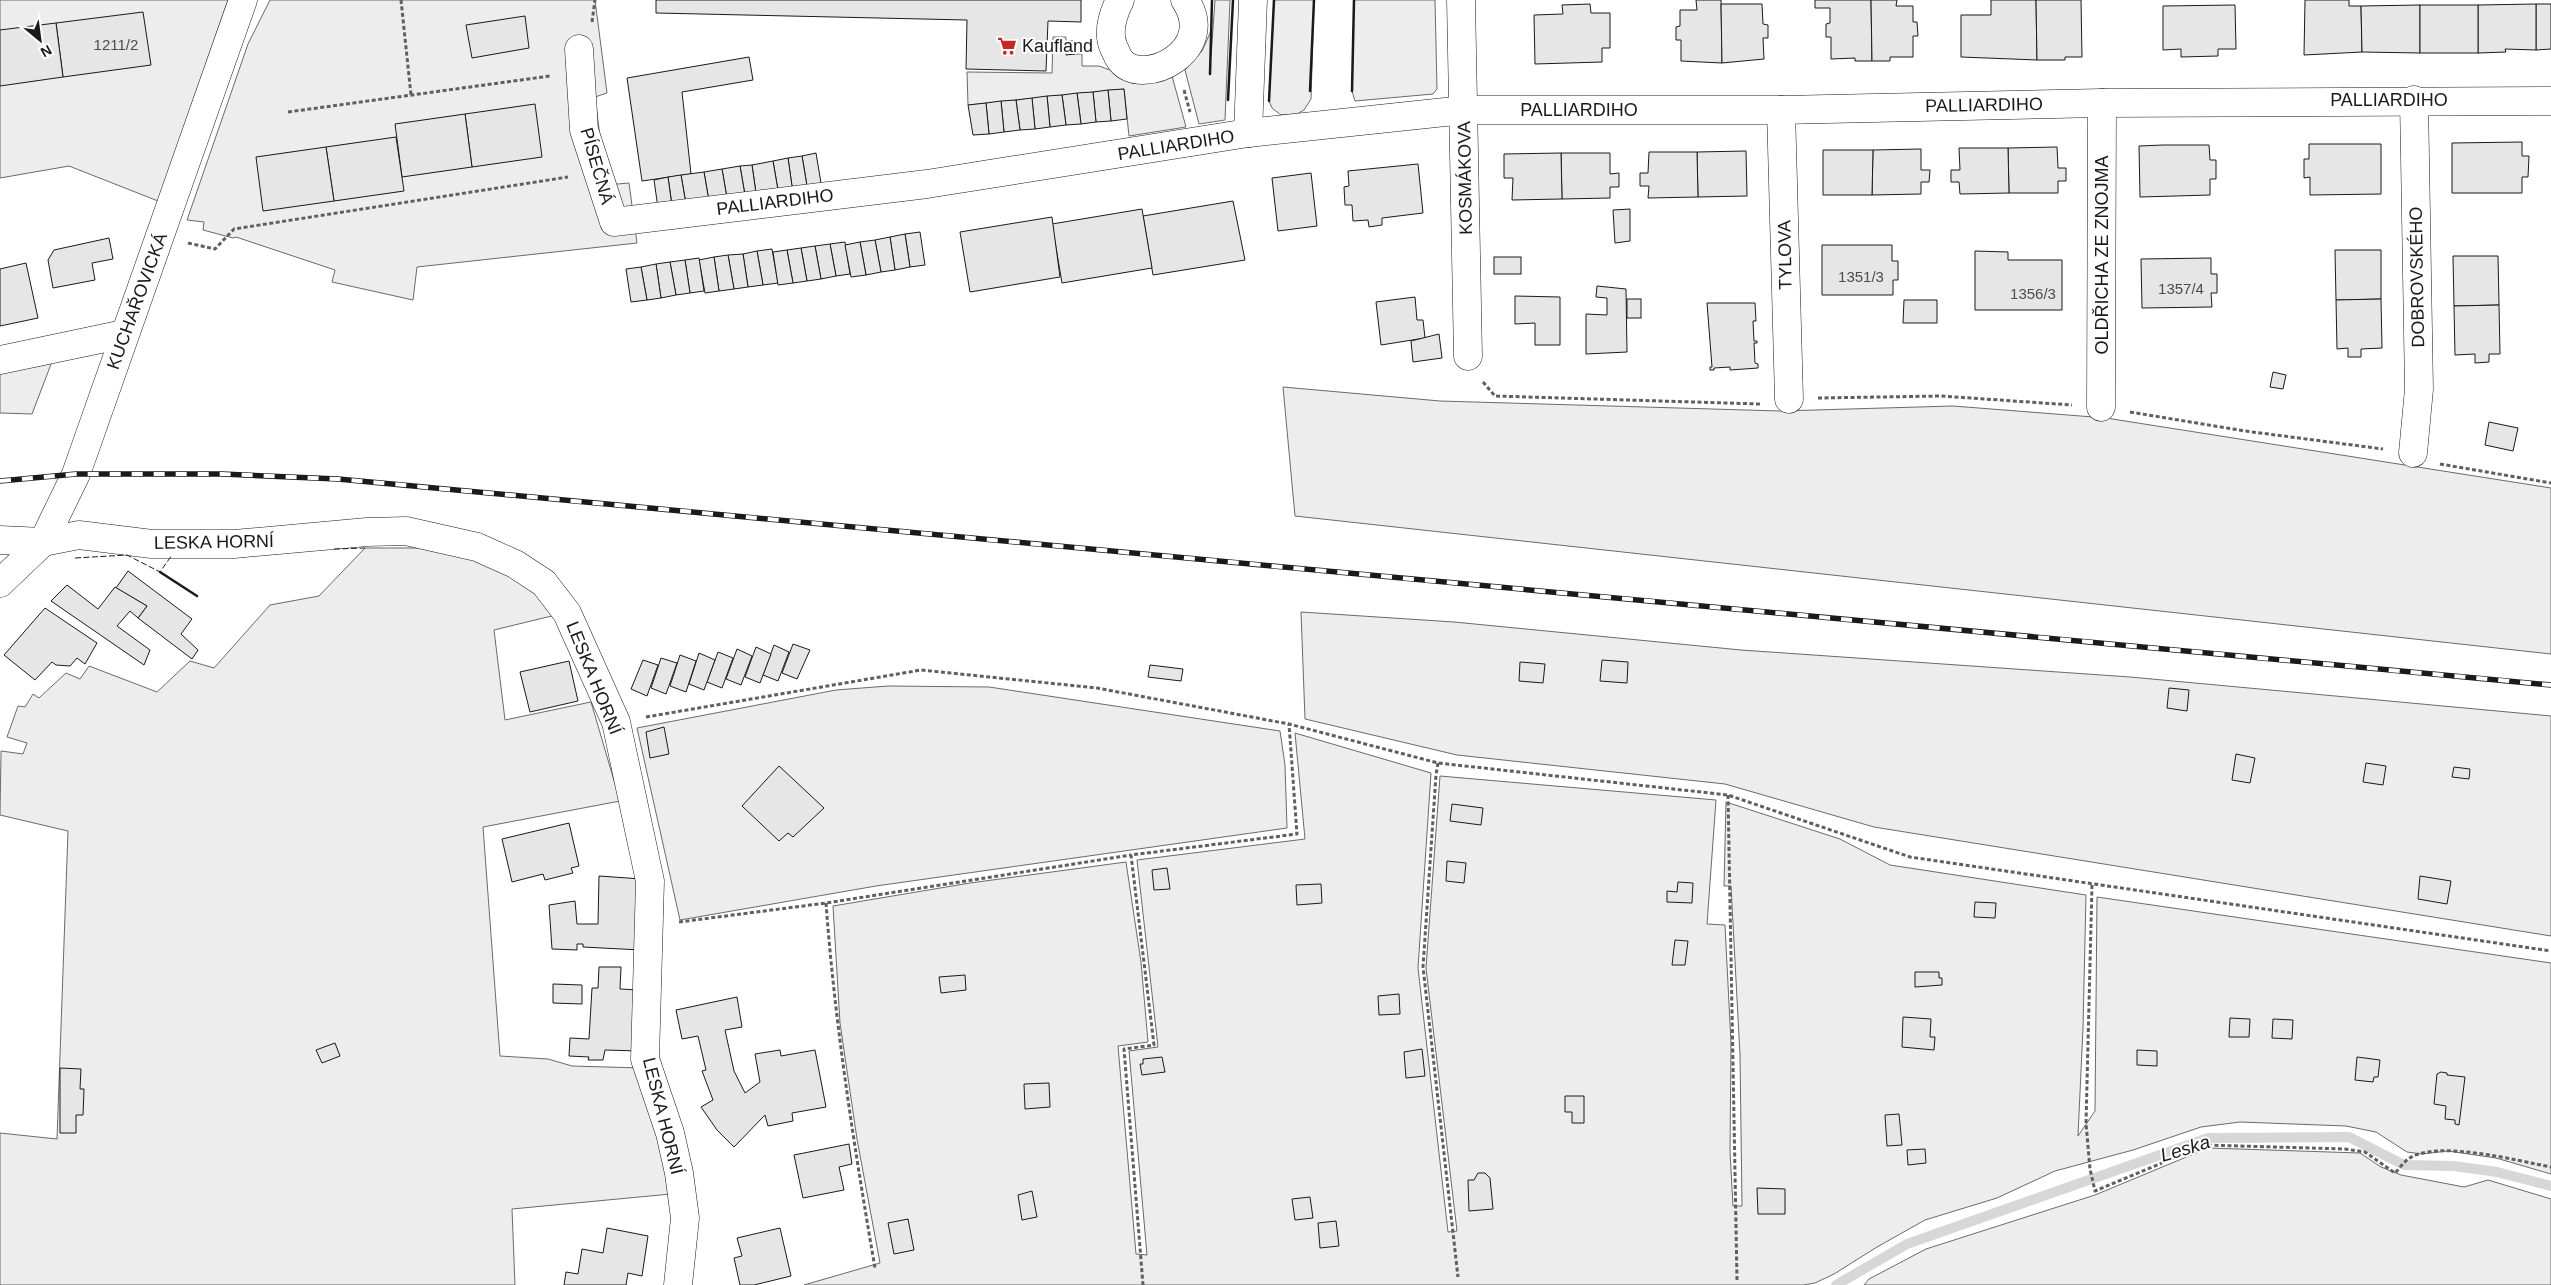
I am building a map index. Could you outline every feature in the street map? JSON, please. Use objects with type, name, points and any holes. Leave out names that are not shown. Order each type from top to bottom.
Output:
[{"type":"street","name":"KUCHAŘOVICKÁ","points":[[0,583],[43,542],[76,474],[243,0]]},
{"type":"street","points":[[1120,0],[1111,28],[1112,44],[1122,62],[1136,69],[1158,68],[1176,60],[1189,46],[1193,31],[1192,10],[1185,0]]},
{"type":"street","points":[[1248,133],[1253,0]]},
{"type":"street","name":"KOSMÁKOVA","points":[[1461,0],[1468,356]]},
{"type":"street","name":"PÍSEČNÁ","points":[[579,60],[584,130],[614,222]]},
{"type":"street","name":"PALLIARDIHO","points":[[614,222],[927,184],[1248,133],[1464,110],[1781,110],[2102,103],[2414,100],[2551,101]]},
{"type":"street","name":"DOBROVSKÉHO","points":[[2413,453],[2419,389],[2414,100]]},
{"type":"street","name":"OLDŘICHA ZE ZNOJMA","points":[[2101,407],[2102,103]]},
{"type":"street","name":"TYLOVA","points":[[1781,110],[1789,399]]},
{"type":"street","points":[[0,360],[124,334]]},
{"type":"street","name":"LESKA HORNÍ","points":[[0,540],[43,542],[79,534],[152,544],[234,544],[367,532],[406,531],[477,547],[515,564],[544,583],[567,613],[616,722],[650,881],[646,1059],[670,1133],[683,1200],[685,1218],[678,1285]]},
{"type":"path","points":[[401,0],[411,95]]},
{"type":"path","points":[[288,112],[411,95],[579,60]]},
{"type":"path","points":[[1176,60],[1198,142]]},
{"type":"path","points":[[161,236],[215,249],[234,229],[598,174]]},
{"type":"path","points":[[1468,356],[1479,378],[1495,396],[1770,405],[1789,399]]},
{"type":"path","points":[[2413,453],[2434,463],[2551,483]]},
{"type":"path","points":[[616,722],[921,670],[1097,688],[1289,724],[1438,763],[1728,795],[1910,857],[2551,951]]},
{"type":"path","points":[[650,926],[826,903],[1131,855],[1297,834],[1289,724]]},
{"type":"path","points":[[1438,763],[1423,967],[1458,1277]]},
{"type":"path","points":[[1728,795],[1737,1280]]},
{"type":"path","points":[[1131,855],[1154,1045],[1124,1049],[1143,1283]]},
{"type":"path","points":[[2092,885],[2086,1123],[2090,1169],[2095,1191],[2206,1145],[2345,1149],[2364,1152],[2394,1173],[2408,1159],[2421,1153],[2457,1150],[2551,1167]]},
{"type":"path","points":[[826,903],[831,968],[852,1136],[875,1268]]},
{"type":"shaded area","points":[[0,0],[228,0],[158,201],[69,166],[0,178]]},
{"type":"shaded area","points":[[270,0],[595,0],[607,93],[595,97],[606,185],[629,183],[637,243],[417,267],[413,300],[332,282],[335,270],[236,237],[233,238],[203,230],[204,222],[187,220],[248,44]]},
{"type":"shaded area","points":[[1215,0],[1230,0],[1225,120],[1199,124],[1185,70],[1202,51],[1211,31],[1211,57]]},
{"type":"shaded area","points":[[1274,0],[1314,0],[1311,99],[1304,110],[1297,114],[1281,115],[1272,108],[1269,101]]},
{"type":"shaded area","points":[[1354,0],[1435,0],[1437,89],[1433,94],[1355,101],[1352,91]]},
{"type":"shaded area","points":[[1053,37],[1066,37],[1066,54],[1082,54],[1082,66],[1099,66],[1113,71],[1172,76],[1186,127],[1129,136],[1124,89],[968,105],[967,72],[1052,73]]},
{"type":"shaded area","points":[[53,359],[32,414],[0,413],[0,370]]},
{"type":"shaded area","points":[[1283,387],[1440,401],[1780,411],[1953,406],[2106,418],[2551,488],[2551,654],[1295,516]]},
{"type":"shaded area","points":[[365,548],[480,548],[564,613],[494,630],[505,720],[591,702],[620,801],[483,827],[500,1056],[548,1059],[572,1066],[641,1068],[671,1194],[512,1209],[515,1285],[0,1285],[0,1133],[57,1139],[68,831],[0,815],[1,751],[23,754],[27,743],[7,737],[18,706],[25,707],[33,694],[39,698],[66,673],[80,679],[89,666],[157,692],[190,661],[214,668],[270,605],[319,596]]},
{"type":"shaded area","points":[[1301,612],[1454,622],[1741,650],[2130,677],[2551,716],[2551,936],[1874,827],[1725,784],[1457,755],[1305,719]]},
{"type":"shaded area","points":[[888,686],[989,687],[1280,731],[1285,765],[1287,828],[876,886],[680,920],[637,728],[836,690]]},
{"type":"shaded area","points":[[1295,733],[1431,773],[1418,968],[1448,1232],[1457,1231],[1426,968],[1440,776],[1716,800],[1707,924],[1725,925],[1731,1043],[1730,1152],[1733,1206],[1742,1206],[1740,1055],[1731,886],[1724,886],[1726,802],[1840,839],[1890,865],[2086,895],[2078,1136],[2095,1111],[2097,897],[2551,963],[2551,1174],[2496,1158],[2448,1151],[2422,1154],[2407,1152],[2376,1132],[2346,1126],[2240,1122],[2201,1127],[2133,1150],[2055,1171],[1997,1198],[1925,1220],[1834,1274],[1815,1283],[1803,1285],[804,1285],[880,1263],[857,1139],[840,1023],[833,906],[970,883],[1126,862],[1141,962],[1148,1042],[1118,1046],[1136,1254],[1147,1255],[1129,1051],[1158,1047],[1137,860],[1305,839]]},
{"type":"shaded area","points":[[2208,1148],[2360,1153],[2381,1167],[2401,1175],[2464,1187],[2488,1180],[2551,1199],[2551,1285],[1864,1285],[1869,1279],[1926,1249],[2095,1195]]},
{"type":"building","name":"Kaufland","points":[[656,0],[1081,0],[1081,22],[1048,21],[1046,71],[966,69],[967,20],[656,13]]},
{"type":"building","points":[[1696,0],[1721,0],[1722,63],[1681,61],[1681,40],[1676,40],[1676,27],[1680,26],[1680,10],[1697,10]]},
{"type":"building","points":[[1815,0],[1871,0],[1872,61],[1855,61],[1855,58],[1831,59],[1831,37],[1826,37],[1826,24],[1830,23],[1830,8],[1815,8]]},
{"type":"building","points":[[1871,0],[1897,0],[1896,6],[1913,6],[1913,22],[1917,22],[1918,36],[1913,36],[1913,57],[1890,57],[1890,61],[1872,61]]},
{"type":"building","points":[[1991,0],[2036,0],[2037,60],[1961,57],[1961,15],[1991,15]]},
{"type":"building","points":[[2036,0],[2081,0],[2082,57],[2065,57],[2065,60],[2037,60]]},
{"type":"building","points":[[2305,0],[2349,0],[2349,6],[2361,6],[2362,52],[2304,55]]},
{"type":"building","points":[[1590,4],[1591,13],[1610,13],[1610,48],[1602,48],[1602,62],[1535,64],[1534,15],[1563,14],[1562,5]]},
{"type":"building","points":[[1721,4],[1762,4],[1763,24],[1768,25],[1768,38],[1763,38],[1764,59],[1722,63]]},
{"type":"building","points":[[2536,4],[2551,4],[2551,49],[2536,50]]},
{"type":"building","points":[[2536,4],[2536,50],[2505,49],[2506,52],[2478,53],[2478,5]]},
{"type":"building","points":[[2235,5],[2236,49],[2218,49],[2218,56],[2181,57],[2181,49],[2163,50],[2163,6]]},
{"type":"building","points":[[2420,5],[2420,53],[2362,52],[2361,6]]},
{"type":"building","points":[[2420,5],[2478,5],[2478,53],[2420,53]]},
{"type":"building","points":[[143,12],[151,65],[63,77],[56,23]]},
{"type":"building","points":[[525,16],[529,48],[472,58],[466,25]]},
{"type":"building","points":[[56,23],[63,77],[0,86],[0,30]]},
{"type":"building","points":[[1066,41],[1075,41],[1075,54],[1066,55]]},
{"type":"building","points":[[749,57],[753,80],[682,92],[691,174],[642,181],[627,78]]},
{"type":"building","points":[[1124,89],[1127,119],[1111,121],[1108,90]]},
{"type":"building","points":[[1108,90],[1111,121],[1096,122],[1093,92]]},
{"type":"building","points":[[1093,92],[1096,122],[1081,124],[1077,93]]},
{"type":"building","points":[[1077,93],[1081,124],[1066,125],[1062,95]]},
{"type":"building","points":[[1062,95],[1066,125],[1050,127],[1047,96]]},
{"type":"building","points":[[1047,96],[1050,127],[1035,129],[1032,98]]},
{"type":"building","points":[[1032,98],[1035,129],[1020,130],[1016,100]]},
{"type":"building","points":[[1016,100],[1020,130],[1004,132],[1001,101]]},
{"type":"building","points":[[1001,101],[1004,132],[989,134],[986,103]]},
{"type":"building","points":[[986,103],[989,134],[973,135],[968,105]]},
{"type":"building","points":[[535,104],[542,157],[472,167],[465,114]]},
{"type":"building","points":[[465,114],[472,167],[402,177],[395,124]]},
{"type":"building","points":[[396,137],[404,191],[334,201],[326,147]]},
{"type":"building","points":[[2522,142],[2522,156],[2529,156],[2528,177],[2522,177],[2522,193],[2452,193],[2452,143]]},
{"type":"building","points":[[2309,144],[2381,144],[2381,194],[2310,195],[2310,177],[2304,178],[2304,159],[2309,159]]},
{"type":"building","points":[[2209,145],[2210,160],[2216,160],[2216,179],[2210,179],[2210,195],[2140,197],[2139,146]]},
{"type":"building","points":[[326,147],[334,201],[263,211],[256,157]]},
{"type":"building","points":[[2057,147],[2058,168],[2066,168],[2066,181],[2058,181],[2058,193],[2009,193],[2008,148]]},
{"type":"building","points":[[1959,148],[2008,148],[2009,193],[1960,194],[1959,182],[1951,182],[1951,170],[1960,170]]},
{"type":"building","points":[[1921,149],[1921,170],[1930,170],[1929,182],[1921,182],[1921,194],[1872,195],[1873,150]]},
{"type":"building","points":[[1823,150],[1873,150],[1872,195],[1823,195]]},
{"type":"building","points":[[1746,151],[1747,196],[1698,197],[1697,152]]},
{"type":"building","points":[[1649,152],[1697,152],[1698,197],[1648,198],[1649,186],[1640,186],[1640,173],[1648,173]]},
{"type":"building","points":[[816,153],[822,189],[808,192],[802,156]]},
{"type":"building","points":[[1561,153],[1610,153],[1610,174],[1619,173],[1619,187],[1610,187],[1610,198],[1562,199]]},
{"type":"building","points":[[1561,153],[1562,199],[1512,200],[1513,178],[1504,178],[1504,154]]},
{"type":"building","points":[[802,156],[808,192],[793,193],[788,158]]},
{"type":"building","points":[[788,158],[793,193],[779,196],[773,161]]},
{"type":"building","points":[[773,161],[779,196],[757,200],[752,165]]},
{"type":"building","points":[[1418,164],[1423,213],[1382,218],[1382,225],[1369,227],[1368,220],[1353,221],[1352,205],[1345,205],[1344,187],[1349,186],[1348,171]]},
{"type":"building","points":[[752,165],[757,200],[746,201],[740,166]]},
{"type":"building","points":[[740,166],[746,201],[728,204],[722,169]]},
{"type":"building","points":[[722,169],[728,204],[710,207],[704,172]]},
{"type":"building","points":[[704,172],[710,207],[687,210],[681,175]]},
{"type":"building","points":[[1311,173],[1317,226],[1278,231],[1272,178]]},
{"type":"building","points":[[681,175],[687,210],[673,213],[668,177]]},
{"type":"building","points":[[668,177],[673,213],[659,215],[654,180]]},
{"type":"building","points":[[1233,201],[1245,260],[1153,275],[1143,216]]},
{"type":"building","points":[[1142,209],[1152,268],[1062,283],[1052,224]]},
{"type":"building","points":[[1630,209],[1630,241],[1615,243],[1613,210]]},
{"type":"building","points":[[1052,217],[1060,277],[970,292],[960,232]]},
{"type":"building","points":[[920,232],[925,265],[910,267],[905,234]]},
{"type":"building","points":[[905,234],[910,267],[895,270],[890,237]]},
{"type":"building","points":[[890,237],[895,270],[881,272],[875,240]]},
{"type":"building","points":[[109,238],[113,259],[92,263],[95,280],[53,288],[48,260],[54,250]]},
{"type":"building","points":[[875,240],[881,272],[866,275],[860,242]]},
{"type":"building","points":[[845,242],[850,274],[836,276],[830,244]]},
{"type":"building","points":[[860,242],[866,275],[851,277],[845,245]]},
{"type":"building","points":[[830,244],[836,276],[821,279],[815,246]]},
{"type":"building","points":[[1822,245],[1892,245],[1892,261],[1898,261],[1898,280],[1893,280],[1893,295],[1822,295]]},
{"type":"building","points":[[815,246],[821,279],[807,281],[801,248]]},
{"type":"building","points":[[801,248],[807,281],[793,283],[787,250]]},
{"type":"building","points":[[772,249],[778,283],[763,285],[757,251]]},
{"type":"building","points":[[787,250],[793,283],[778,285],[773,252]]},
{"type":"building","points":[[2335,250],[2381,250],[2381,299],[2336,300]]},
{"type":"building","points":[[757,251],[763,285],[748,287],[743,254]]},
{"type":"building","points":[[1975,251],[2008,252],[2008,260],[2062,260],[2062,310],[1975,310]]},
{"type":"building","points":[[743,254],[748,287],[734,289],[728,255]]},
{"type":"building","points":[[728,255],[734,289],[719,291],[714,257]]},
{"type":"building","points":[[2453,256],[2498,256],[2499,305],[2454,306]]},
{"type":"building","points":[[714,257],[719,291],[705,293],[699,260]]},
{"type":"building","points":[[1494,257],[1521,257],[1521,274],[1494,274]]},
{"type":"building","points":[[699,258],[704,291],[690,293],[685,260]]},
{"type":"building","points":[[2211,258],[2211,274],[2217,274],[2217,293],[2211,293],[2212,307],[2142,308],[2141,259]]},
{"type":"building","points":[[685,260],[690,293],[676,295],[670,262]]},
{"type":"building","points":[[670,262],[676,295],[661,298],[656,264]]},
{"type":"building","points":[[26,263],[38,318],[0,326],[0,269]]},
{"type":"building","points":[[656,264],[661,298],[647,300],[641,267]]},
{"type":"building","points":[[641,267],[647,300],[631,302],[626,269]]},
{"type":"building","points":[[1597,286],[1626,289],[1627,352],[1586,354],[1586,314],[1607,315],[1607,298],[1596,297]]},
{"type":"building","points":[[1515,296],[1560,297],[1560,345],[1535,345],[1535,323],[1515,324]]},
{"type":"building","points":[[1415,297],[1417,320],[1423,320],[1425,338],[1381,345],[1376,302]]},
{"type":"building","points":[[1627,299],[1641,299],[1641,318],[1627,318]]},
{"type":"building","points":[[2381,299],[2382,348],[2361,349],[2361,357],[2348,357],[2348,348],[2337,349],[2336,300]]},
{"type":"building","points":[[1904,300],[1937,300],[1937,323],[1903,323]]},
{"type":"building","points":[[1707,303],[1755,303],[1756,321],[1753,321],[1754,341],[1757,341],[1757,343],[1754,343],[1755,363],[1758,364],[1758,368],[1730,370],[1730,367],[1710,370],[1710,367],[1712,367]]},
{"type":"building","points":[[2499,305],[2500,354],[2489,354],[2489,362],[2475,363],[2475,354],[2455,355],[2454,306]]},
{"type":"building","points":[[1439,334],[1442,358],[1413,362],[1411,341]]},
{"type":"building","points":[[2273,372],[2286,375],[2283,389],[2270,387]]},
{"type":"building","points":[[2489,422],[2518,428],[2513,451],[2485,445]]},
{"type":"building","points":[[128,571],[192,619],[181,634],[198,650],[192,659],[138,618],[147,606],[116,588]]},
{"type":"building","points":[[67,585],[98,609],[115,587],[147,606],[138,618],[130,611],[117,626],[150,650],[144,665],[51,601]]},
{"type":"building","points":[[45,608],[97,643],[85,664],[77,658],[70,666],[56,665],[52,662],[35,680],[4,655]]},
{"type":"building","points":[[793,644],[810,650],[797,679],[782,673]]},
{"type":"building","points":[[774,645],[789,652],[778,681],[763,675]]},
{"type":"building","points":[[756,647],[771,654],[760,683],[745,677]]},
{"type":"building","points":[[737,649],[752,656],[741,685],[726,679]]},
{"type":"building","points":[[718,652],[733,658],[722,688],[707,682]]},
{"type":"building","points":[[699,653],[715,660],[704,690],[689,684]]},
{"type":"building","points":[[680,655],[696,661],[686,692],[670,686]]},
{"type":"building","points":[[661,658],[677,663],[666,694],[651,688]]},
{"type":"building","points":[[643,660],[658,665],[647,696],[631,689]]},
{"type":"building","points":[[1602,660],[1628,662],[1627,683],[1600,681]]},
{"type":"building","points":[[569,661],[578,701],[530,712],[520,672]]},
{"type":"building","points":[[1520,662],[1545,664],[1543,683],[1519,681]]},
{"type":"building","points":[[1150,665],[1183,669],[1181,681],[1148,677]]},
{"type":"building","points":[[2169,688],[2189,690],[2187,711],[2167,708]]},
{"type":"building","points":[[664,727],[669,754],[650,758],[646,732]]},
{"type":"building","points":[[2236,754],[2255,758],[2250,783],[2232,780]]},
{"type":"building","points":[[2366,763],[2386,766],[2383,785],[2363,782]]},
{"type":"building","points":[[779,766],[824,808],[793,837],[788,833],[779,841],[742,806]]},
{"type":"building","points":[[2454,767],[2470,769],[2469,779],[2452,777]]},
{"type":"building","points":[[1452,804],[1483,808],[1481,825],[1450,821]]},
{"type":"building","points":[[569,823],[579,866],[571,868],[573,873],[545,880],[543,874],[512,882],[502,839]]},
{"type":"building","points":[[1447,861],[1466,863],[1464,883],[1446,881]]},
{"type":"building","points":[[1167,868],[1170,889],[1154,890],[1152,870]]},
{"type":"building","points":[[599,876],[642,879],[641,950],[583,947],[583,944],[577,944],[577,950],[552,949],[549,905],[575,901],[577,924],[598,924]]},
{"type":"building","points":[[2420,876],[2451,881],[2447,904],[2418,899]]},
{"type":"building","points":[[1678,882],[1693,883],[1692,903],[1667,902],[1667,891],[1677,892]]},
{"type":"building","points":[[1321,884],[1322,903],[1297,905],[1296,885]]},
{"type":"building","points":[[1975,902],[1996,903],[1995,918],[1974,917]]},
{"type":"building","points":[[1675,940],[1688,941],[1685,965],[1672,965]]},
{"type":"building","points":[[599,967],[621,967],[620,989],[640,990],[639,1051],[605,1050],[603,1060],[588,1060],[589,1057],[569,1056],[570,1038],[589,1039],[592,988],[598,988]]},
{"type":"building","points":[[1915,972],[1939,972],[1939,978],[1942,978],[1942,985],[1915,987]]},
{"type":"building","points":[[965,975],[966,990],[941,993],[939,977]]},
{"type":"building","points":[[553,984],[582,985],[582,1004],[553,1003]]},
{"type":"building","points":[[1399,994],[1400,1014],[1379,1015],[1378,996]]},
{"type":"building","points":[[737,997],[742,1027],[725,1030],[734,1071],[745,1093],[760,1082],[755,1054],[780,1050],[781,1056],[815,1050],[826,1107],[792,1113],[793,1121],[768,1126],[765,1115],[734,1147],[717,1130],[701,1107],[713,1100],[702,1071],[706,1070],[698,1036],[682,1039],[676,1010]]},
{"type":"building","points":[[1903,1017],[1931,1019],[1930,1037],[1935,1037],[1934,1050],[1902,1047]]},
{"type":"building","points":[[2230,1018],[2250,1019],[2249,1037],[2229,1037]]},
{"type":"building","points":[[2273,1019],[2293,1020],[2292,1039],[2272,1038]]},
{"type":"building","points":[[335,1043],[340,1056],[322,1063],[316,1050]]},
{"type":"building","points":[[1422,1049],[1425,1076],[1406,1078],[1404,1052]]},
{"type":"building","points":[[2137,1050],[2157,1051],[2157,1066],[2137,1065]]},
{"type":"building","points":[[1162,1057],[1165,1072],[1142,1075],[1140,1064],[1143,1064],[1143,1059]]},
{"type":"building","points":[[2357,1057],[2380,1060],[2378,1077],[2374,1077],[2373,1082],[2355,1080]]},
{"type":"building","points":[[60,1068],[81,1069],[80,1089],[84,1089],[83,1115],[76,1115],[76,1133],[60,1133]]},
{"type":"building","points":[[2441,1072],[2447,1073],[2447,1075],[2465,1077],[2459,1125],[2455,1124],[2455,1120],[2445,1119],[2446,1106],[2434,1104],[2437,1074]]},
{"type":"building","points":[[1049,1083],[1050,1107],[1025,1109],[1024,1084]]},
{"type":"building","points":[[1565,1096],[1584,1096],[1584,1123],[1572,1123],[1572,1112],[1565,1112]]},
{"type":"building","points":[[1899,1114],[1902,1145],[1887,1146],[1885,1115]]},
{"type":"building","points":[[849,1144],[852,1164],[839,1167],[844,1190],[803,1198],[794,1155]]},
{"type":"building","points":[[1925,1149],[1926,1163],[1908,1165],[1907,1150]]},
{"type":"building","points":[[1478,1173],[1485,1173],[1490,1178],[1493,1209],[1469,1211],[1468,1180],[1474,1180]]},
{"type":"building","points":[[1757,1188],[1785,1189],[1785,1214],[1758,1214]]},
{"type":"building","points":[[1032,1191],[1037,1217],[1022,1220],[1018,1195]]},
{"type":"building","points":[[1310,1197],[1313,1218],[1295,1220],[1292,1199]]},
{"type":"building","points":[[908,1219],[914,1250],[894,1254],[888,1223]]},
{"type":"building","points":[[1336,1221],[1339,1246],[1320,1248],[1318,1223]]},
{"type":"building","points":[[607,1228],[648,1236],[642,1276],[628,1273],[626,1285],[564,1285],[566,1272],[578,1274],[582,1249],[603,1253]]},
{"type":"building","points":[[780,1228],[791,1276],[754,1285],[740,1285],[734,1258],[742,1256],[737,1238]]},
{"type":"waterway","name":"Leska","points":[[1836,1285],[1907,1244],[2208,1138],[2349,1137],[2404,1165],[2454,1166],[2497,1172],[2551,1186]]},
{"type":"railway","points":[[0,481],[76,474],[222,474],[338,479],[2551,685]]},
{"type":"fence","points":[[334,549],[365,548]]},
{"type":"fence","points":[[75,558],[127,555],[160,572],[172,555]]},
{"type":"wall","points":[[1210,74],[1212,0]]},
{"type":"wall","points":[[1228,100],[1233,0]]},
{"type":"wall","points":[[1269,101],[1274,0]]},
{"type":"wall","points":[[1310,91],[1314,0]]},
{"type":"wall","points":[[1352,91],[1354,0]]},
{"type":"wall","points":[[160,572],[197,596]]},
{"type":"place","name":"Kaufland","points":[[1007,46]]}]
